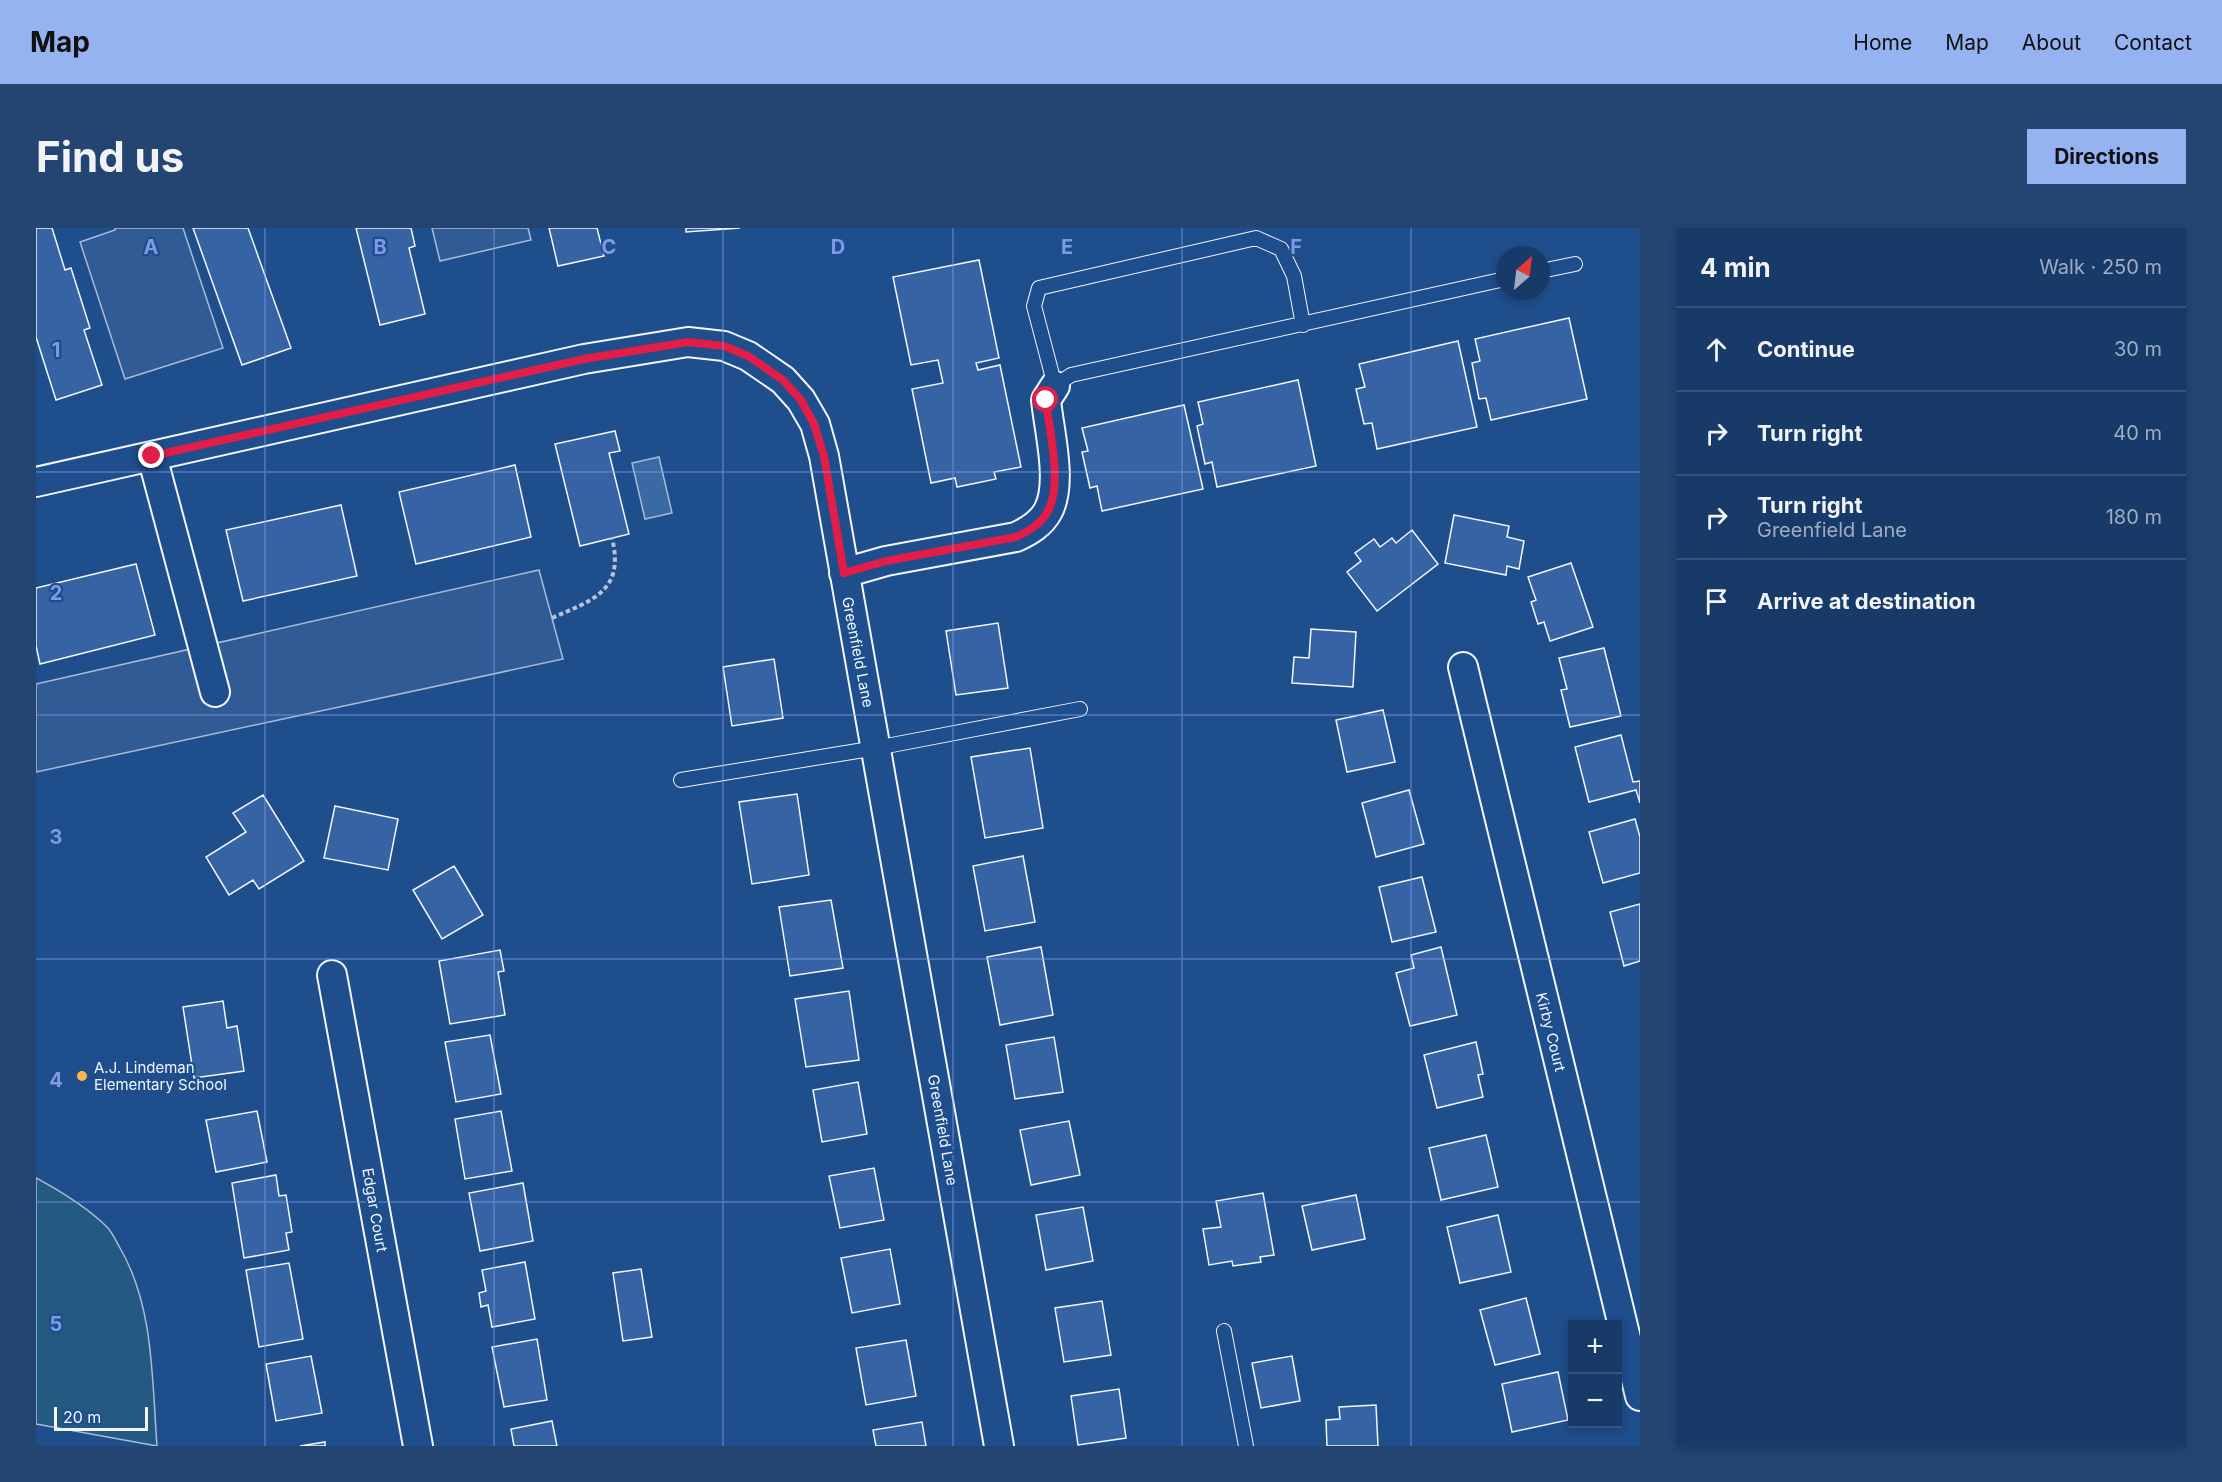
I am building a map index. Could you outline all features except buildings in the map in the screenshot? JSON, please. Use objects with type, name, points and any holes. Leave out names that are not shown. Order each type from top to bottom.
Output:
[{"type":"street","name":"Greenfield Lane","points":[[36,482],[584,359],[688,342],[724,346],[748,356],[783,380],[801,400],[814,424],[824,456],[999,1446]]},
{"type":"street","points":[[844,573],[886,561],[1016,537],[1034,528],[1048,511],[1053,494],[1054,472],[1046,400],[1055,386]]},
{"type":"street","points":[[152,456],[215,692]]},
{"type":"street","name":"Kirby Court","points":[[1463,668],[1640,1396]]},
{"type":"street","name":"Edgar Court","points":[[332,975],[418,1446]]},
{"type":"lane","points":[[1303,325],[1294,276],[1281,249],[1256,238],[1039,288],[1034,306],[1055,386],[1071,375],[1303,325],[1496,281]]},
{"type":"lane","points":[[1550,269],[1575,264]]},
{"type":"lane","points":[[681,780],[876,748],[1080,709]]},
{"type":"lane","points":[[1224,1331],[1246,1446]]},
{"type":"path","points":[[552,618],[590,602],[606,588],[614,569],[616,555],[612,538]]},
{"type":"shaded area","points":[[115,228],[183,228],[223,348],[125,379],[80,242],[115,230]]},
{"type":"shaded area","points":[[432,228],[528,228],[531,240],[440,261]]},
{"type":"shaded area","points":[[659,457],[672,513],[645,519],[632,463]]},
{"type":"shaded area","points":[[539,570],[563,659],[36,772],[36,684]]},
{"type":"shaded area","points":[[36,1178],[74,1200],[108,1228],[131,1270],[139,1294],[149,1344],[157,1446],[36,1424]]},
{"type":"place","name":"A.J. Lindeman Elementary School","points":[[82,1076]]},
{"type":"route","points":[[152,456],[584,359],[688,342],[724,346],[748,356],[783,380],[801,400],[814,424],[824,456],[844,573],[886,561],[1016,537],[1034,528],[1048,511],[1053,494],[1054,472],[1046,400]]}]
